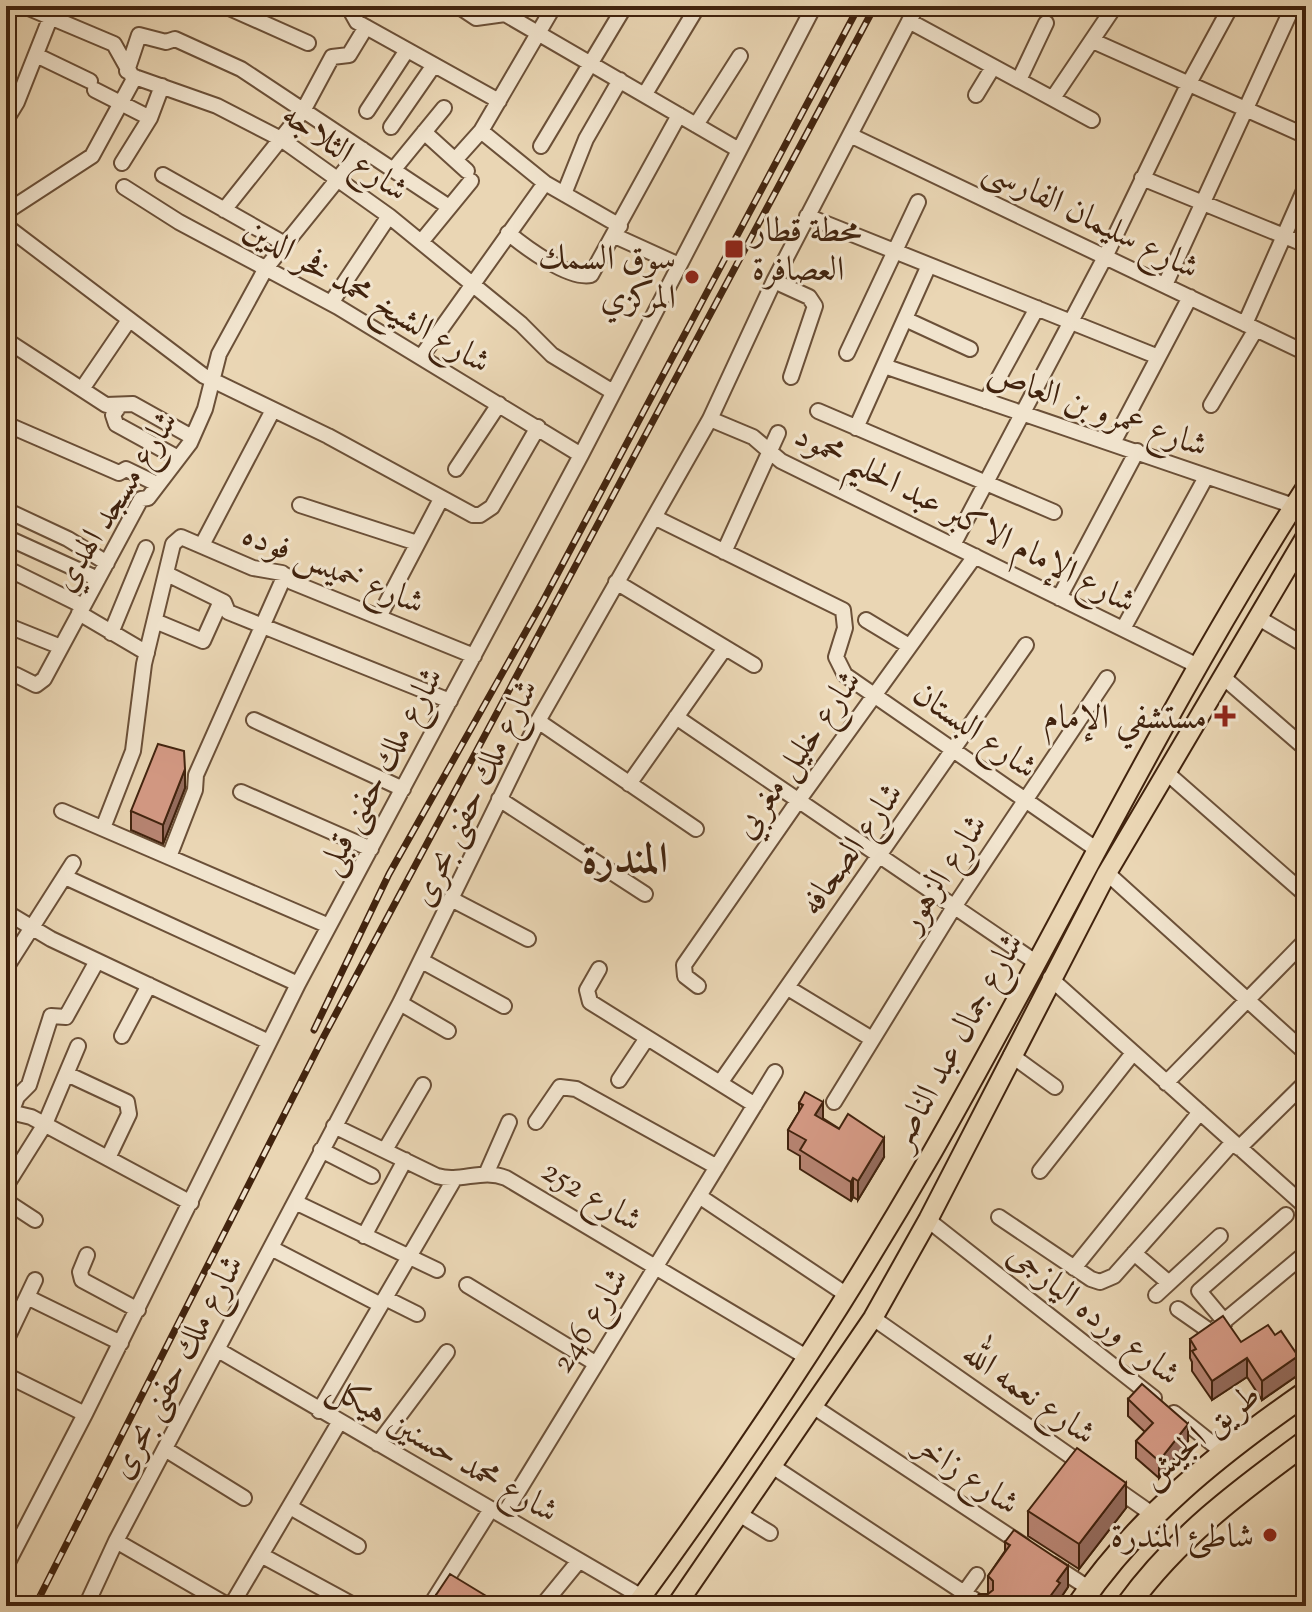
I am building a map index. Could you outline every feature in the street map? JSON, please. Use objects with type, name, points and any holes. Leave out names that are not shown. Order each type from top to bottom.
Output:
[{"type":"highway","name":"طريق الجيش","points":[[1084,1598],[1152,1514],[1224,1453],[1306,1393]]},
{"type":"highway","name":"طريق الجيش","points":[[1127,1606],[1157,1565],[1191,1531],[1306,1442]]},
{"type":"main road","name":"شارع جمال عبد الناصر","points":[[638,1601],[808,1358],[847,1295],[933,1150],[1198,666],[1306,487]]},
{"type":"main road","name":"شارع جمال عبد الناصر","points":[[676,1606],[873,1318],[928,1220],[1050,978],[1107,873],[1306,536]]},
{"type":"main road","points":[[1242,592],[1261,610]]},
{"type":"main road","points":[[725,1479],[750,1497]]},
{"type":"street","points":[[24,6],[53,11],[114,44],[131,75]]},
{"type":"street","points":[[225,6],[308,43]]},
{"type":"street","points":[[348,6],[353,19],[499,101]]},
{"type":"street","points":[[458,6],[476,18],[491,11],[505,14],[539,31],[739,150]]},
{"type":"street","points":[[421,242],[449,207],[481,131],[554,6]]},
{"type":"street","points":[[541,146],[625,6]]},
{"type":"street","points":[[645,94],[698,6]]},
{"type":"street","name":"شارع ملك حفنى قبلى","points":[[6,1566],[138,1310],[298,984],[581,455],[814,6]]},
{"type":"street","name":"شارع ملك حفنى بحرى","points":[[86,1606],[116,1541],[422,961],[538,721],[710,419],[774,281],[917,6]]},
{"type":"street","points":[[1053,98],[1115,6]]},
{"type":"street","points":[[953,545],[1105,257],[1188,85],[1231,6]]},
{"type":"street","points":[[1165,285],[1293,6]]},
{"type":"street","points":[[6,120],[12,99],[36,55],[53,11]]},
{"type":"street","points":[[909,21],[1092,120]]},
{"type":"street","points":[[1019,80],[1046,23]]},
{"type":"street","points":[[224,210],[303,111],[332,57],[349,55],[366,27]]},
{"type":"street","points":[[6,212],[86,161],[121,104],[139,35],[146,34],[166,42],[173,39],[241,69],[449,207]]},
{"type":"street","points":[[1093,41],[1306,136]]},
{"type":"street","points":[[367,111],[407,50]]},
{"type":"street","points":[[36,55],[150,118]]},
{"type":"street","points":[[696,125],[740,56]]},
{"type":"street","points":[[391,127],[434,65]]},
{"type":"street","points":[[976,95],[993,67]]},
{"type":"street","name":"شارع الثلاجه","points":[[131,75],[217,106],[281,139],[337,182],[389,216],[552,355],[613,392]]},
{"type":"street","points":[[564,194],[586,139],[620,80]]},
{"type":"street","points":[[122,163],[150,118],[162,86]]},
{"type":"street","points":[[394,169],[444,108]]},
{"type":"street","points":[[508,233],[547,260],[586,277],[594,272],[679,115]]},
{"type":"street","points":[[481,131],[545,183],[617,231],[679,265]]},
{"type":"street","points":[[424,132],[464,171]]},
{"type":"street","name":"شارع سليمان الفارسى","points":[[852,136],[1306,353]]},
{"type":"street","name":"شارع مسجد الهدي","points":[[6,676],[16,675],[31,684],[41,683],[141,499],[148,498],[192,437],[205,409],[219,354],[266,268],[362,149]]},
{"type":"street","points":[[163,175],[285,244]]},
{"type":"street","points":[[1142,178],[1306,245]]},
{"type":"street","points":[[421,357],[545,183]]},
{"type":"street","points":[[1211,405],[1251,326],[1283,236],[1306,186]]},
{"type":"street","name":"شارع الشيخ محمد فخر الدين","points":[[124,187],[179,222],[331,303],[581,455]]},
{"type":"street","points":[[847,353],[918,202]]},
{"type":"street","points":[[331,303],[389,216]]},
{"type":"street","points":[[807,216],[1156,356]]},
{"type":"street","points":[[6,226],[212,381],[364,455],[473,515],[487,512],[538,427]]},
{"type":"street","points":[[856,428],[929,265]]},
{"type":"street","points":[[774,281],[809,297],[815,306],[791,377]]},
{"type":"street","points":[[1113,443],[1156,356],[1190,297]]},
{"type":"street","points":[[986,401],[1037,308]]},
{"type":"street","points":[[905,319],[970,349]]},
{"type":"street","points":[[82,389],[129,320]]},
{"type":"street","points":[[6,340],[106,405],[133,404],[192,437]]},
{"type":"street","name":"شارع عمرو بن العاص","points":[[884,366],[1294,506]]},
{"type":"street","points":[[456,469],[499,404]]},
{"type":"street","points":[[120,405],[113,419],[116,424],[178,458]]},
{"type":"street","points":[[202,545],[273,410]]},
{"type":"street","points":[[818,411],[1054,512]]},
{"type":"street","name":"شارع الإمام الاكبر عبد الحليم محمود","points":[[710,419],[753,437],[768,452],[1198,666]]},
{"type":"street","points":[[6,424],[119,473],[126,469],[157,484]]},
{"type":"street","points":[[654,517],[724,552],[778,433]]},
{"type":"street","points":[[1059,598],[1137,451]]},
{"type":"street","points":[[1123,629],[1206,477]]},
{"type":"street","points":[[379,617],[441,499]]},
{"type":"street","points":[[300,505],[417,543]]},
{"type":"street","points":[[6,510],[68,539],[107,563]]},
{"type":"street","points":[[6,537],[98,579]]},
{"type":"street","name":"شارع خميس فوده","points":[[167,574],[173,544],[181,537],[253,568],[285,575],[292,582],[474,656]]},
{"type":"street","points":[[111,633],[146,548]]},
{"type":"street","name":"شارع البستان","points":[[724,552],[843,610],[845,628],[838,650],[839,670],[1096,849]]},
{"type":"street","name":"شارع خليل مغربي","points":[[698,986],[685,976],[684,965],[873,695],[975,556]]},
{"type":"street","points":[[6,568],[81,610],[111,633],[147,653]]},
{"type":"street","points":[[103,828],[133,751],[147,653],[167,574],[221,601],[228,612],[263,628],[450,701]]},
{"type":"street","points":[[169,857],[195,790],[196,775],[285,575]]},
{"type":"street","points":[[616,582],[754,665]]},
{"type":"street","points":[[155,621],[203,641],[221,601]]},
{"type":"street","points":[[1261,610],[1306,646]]},
{"type":"street","points":[[866,620],[909,646]]},
{"type":"street","points":[[6,625],[61,647]]},
{"type":"street","name":"شارع الصحافه","points":[[720,1083],[881,857],[1026,645]]},
{"type":"street","points":[[629,784],[725,648]]},
{"type":"street","points":[[1223,677],[1306,749]]},
{"type":"street","name":"شارع الزهور","points":[[834,1102],[954,907],[1107,678]]},
{"type":"street","points":[[676,717],[1034,961]]},
{"type":"street","points":[[254,720],[403,789]]},
{"type":"street","points":[[538,721],[696,829]]},
{"type":"street","points":[[1167,773],[1306,895]]},
{"type":"street","points":[[241,792],[371,849]]},
{"type":"street","points":[[499,799],[645,894]]},
{"type":"street","points":[[62,811],[329,926]]},
{"type":"street","points":[[6,968],[73,863]]},
{"type":"street","points":[[1107,873],[1306,1053]]},
{"type":"street","points":[[65,877],[298,984]]},
{"type":"street","points":[[453,900],[528,939]]},
{"type":"street","points":[[6,912],[32,929],[269,1042]]},
{"type":"street","points":[[1166,1083],[1306,940]]},
{"type":"street","points":[[97,961],[66,1017],[51,1016],[29,1085],[8,1112],[45,1124],[191,1203]]},
{"type":"street","points":[[422,961],[504,1006]]},
{"type":"street","points":[[599,969],[587,990],[587,1000],[755,1105]]},
{"type":"street","points":[[1050,978],[1236,1145],[1303,1198]]},
{"type":"street","points":[[122,1036],[149,985]]},
{"type":"street","points":[[788,988],[872,1039]]},
{"type":"street","points":[[400,1003],[448,1031]]},
{"type":"street","points":[[619,1080],[647,1038]]},
{"type":"street","points":[[6,1186],[45,1124],[78,1046]]},
{"type":"street","points":[[1040,1171],[1133,1053]]},
{"type":"street","points":[[1011,1055],[1055,1087]]},
{"type":"street","name":"شارع 246","points":[[430,1606],[497,1513],[595,1363],[775,1072]]},
{"type":"street","points":[[67,1074],[127,1102],[129,1114],[108,1158]]},
{"type":"street","points":[[999,1217],[1100,1282],[1114,1276],[1236,1145],[1306,1082]]},
{"type":"street","points":[[385,1150],[423,1085]]},
{"type":"street","points":[[536,1122],[554,1093],[560,1087],[569,1087],[717,1167]]},
{"type":"street","points":[[1074,1268],[1200,1112]]},
{"type":"street","points":[[487,1172],[509,1122]]},
{"type":"street","name":"شارع 252","points":[[334,1126],[437,1176],[455,1178],[487,1172],[506,1178],[808,1358]]},
{"type":"street","points":[[321,1150],[372,1176]]},
{"type":"street","points":[[364,1236],[405,1160]]},
{"type":"street","points":[[319,1411],[455,1178]]},
{"type":"street","points":[[699,1196],[847,1295]]},
{"type":"street","points":[[6,1201],[35,1220]]},
{"type":"street","points":[[295,1202],[437,1270]]},
{"type":"street","points":[[1225,1322],[1199,1291],[1286,1215]]},
{"type":"street","name":"شارع ورده اليازجى","points":[[928,1220],[1224,1453]]},
{"type":"street","points":[[1156,1295],[1220,1236]]},
{"type":"street","points":[[271,1248],[417,1314]]},
{"type":"street","points":[[1134,1253],[1169,1283]]},
{"type":"street","points":[[1178,1309],[1206,1331],[1216,1330],[1306,1253]]},
{"type":"street","points":[[87,1255],[80,1272],[82,1280],[138,1310]]},
{"type":"street","points":[[6,1341],[35,1280]]},
{"type":"street","points":[[467,1285],[595,1363]]},
{"type":"street","points":[[27,1297],[121,1343]]},
{"type":"street","name":"شارع نعمه الله","points":[[873,1318],[1152,1514]]},
{"type":"street","name":"شارع محمد حسنين هيكل","points":[[218,1350],[497,1513],[638,1601]]},
{"type":"street","points":[[378,1444],[447,1352]]},
{"type":"street","points":[[6,1375],[85,1414]]},
{"type":"street","name":"شارع زاخر","points":[[814,1407],[1084,1598]]},
{"type":"street","points":[[116,1541],[230,1606],[340,1421]]},
{"type":"street","points":[[165,1449],[244,1498]]},
{"type":"street","points":[[772,1466],[984,1606]]},
{"type":"street","points":[[290,1507],[358,1546]]},
{"type":"street","points":[[739,1514],[770,1533]]},
{"type":"street","points":[[261,1555],[355,1606]]},
{"type":"street","points":[[542,1606],[578,1562]]},
{"type":"street","points":[[964,1593],[977,1575]]},
{"type":"building","points":[[158,744],[184,751],[185,769],[163,825],[131,811]]},
{"type":"building","points":[[805,1092],[823,1102],[815,1115],[839,1129],[848,1114],[884,1138],[858,1181],[853,1178],[851,1182],[800,1150],[806,1140],[788,1130],[803,1105],[799,1103]]},
{"type":"building","points":[[1223,1316],[1241,1342],[1268,1325],[1275,1335],[1281,1331],[1298,1356],[1262,1381],[1247,1358],[1212,1381],[1192,1351],[1196,1349],[1190,1339]]},
{"type":"building","points":[[1142,1384],[1188,1424],[1159,1461],[1136,1441],[1153,1423],[1128,1399]]},
{"type":"building","points":[[1077,1448],[1126,1483],[1079,1544],[1028,1511]]},
{"type":"building","points":[[1014,1530],[1068,1566],[1057,1581],[1060,1583],[1043,1606],[970,1606],[979,1594],[988,1594],[993,1590],[993,1581],[988,1576],[1010,1545],[1005,1542]]},
{"type":"building","points":[[450,1574],[501,1606],[455,1606],[436,1595]]},
{"type":"building","points":[[880,1599],[891,1606],[876,1606]]},
{"type":"railway","points":[[314,1030],[389,874],[543,601],[859,6]]},
{"type":"railway","points":[[35,1606],[324,1036],[875,6]]},
{"type":"place","name":"محطة قطار العصافرة","points":[[734,249]]},
{"type":"place","name":"سوق السمك المركزي","points":[[692,277]]},
{"type":"place","name":"مستشفي الإمام","points":[[1225,716]]},
{"type":"place","name":"شاطئ المندرة","points":[[1270,1535]]},
{"type":"district","name":"المندرة","points":[[625,857]]}]
